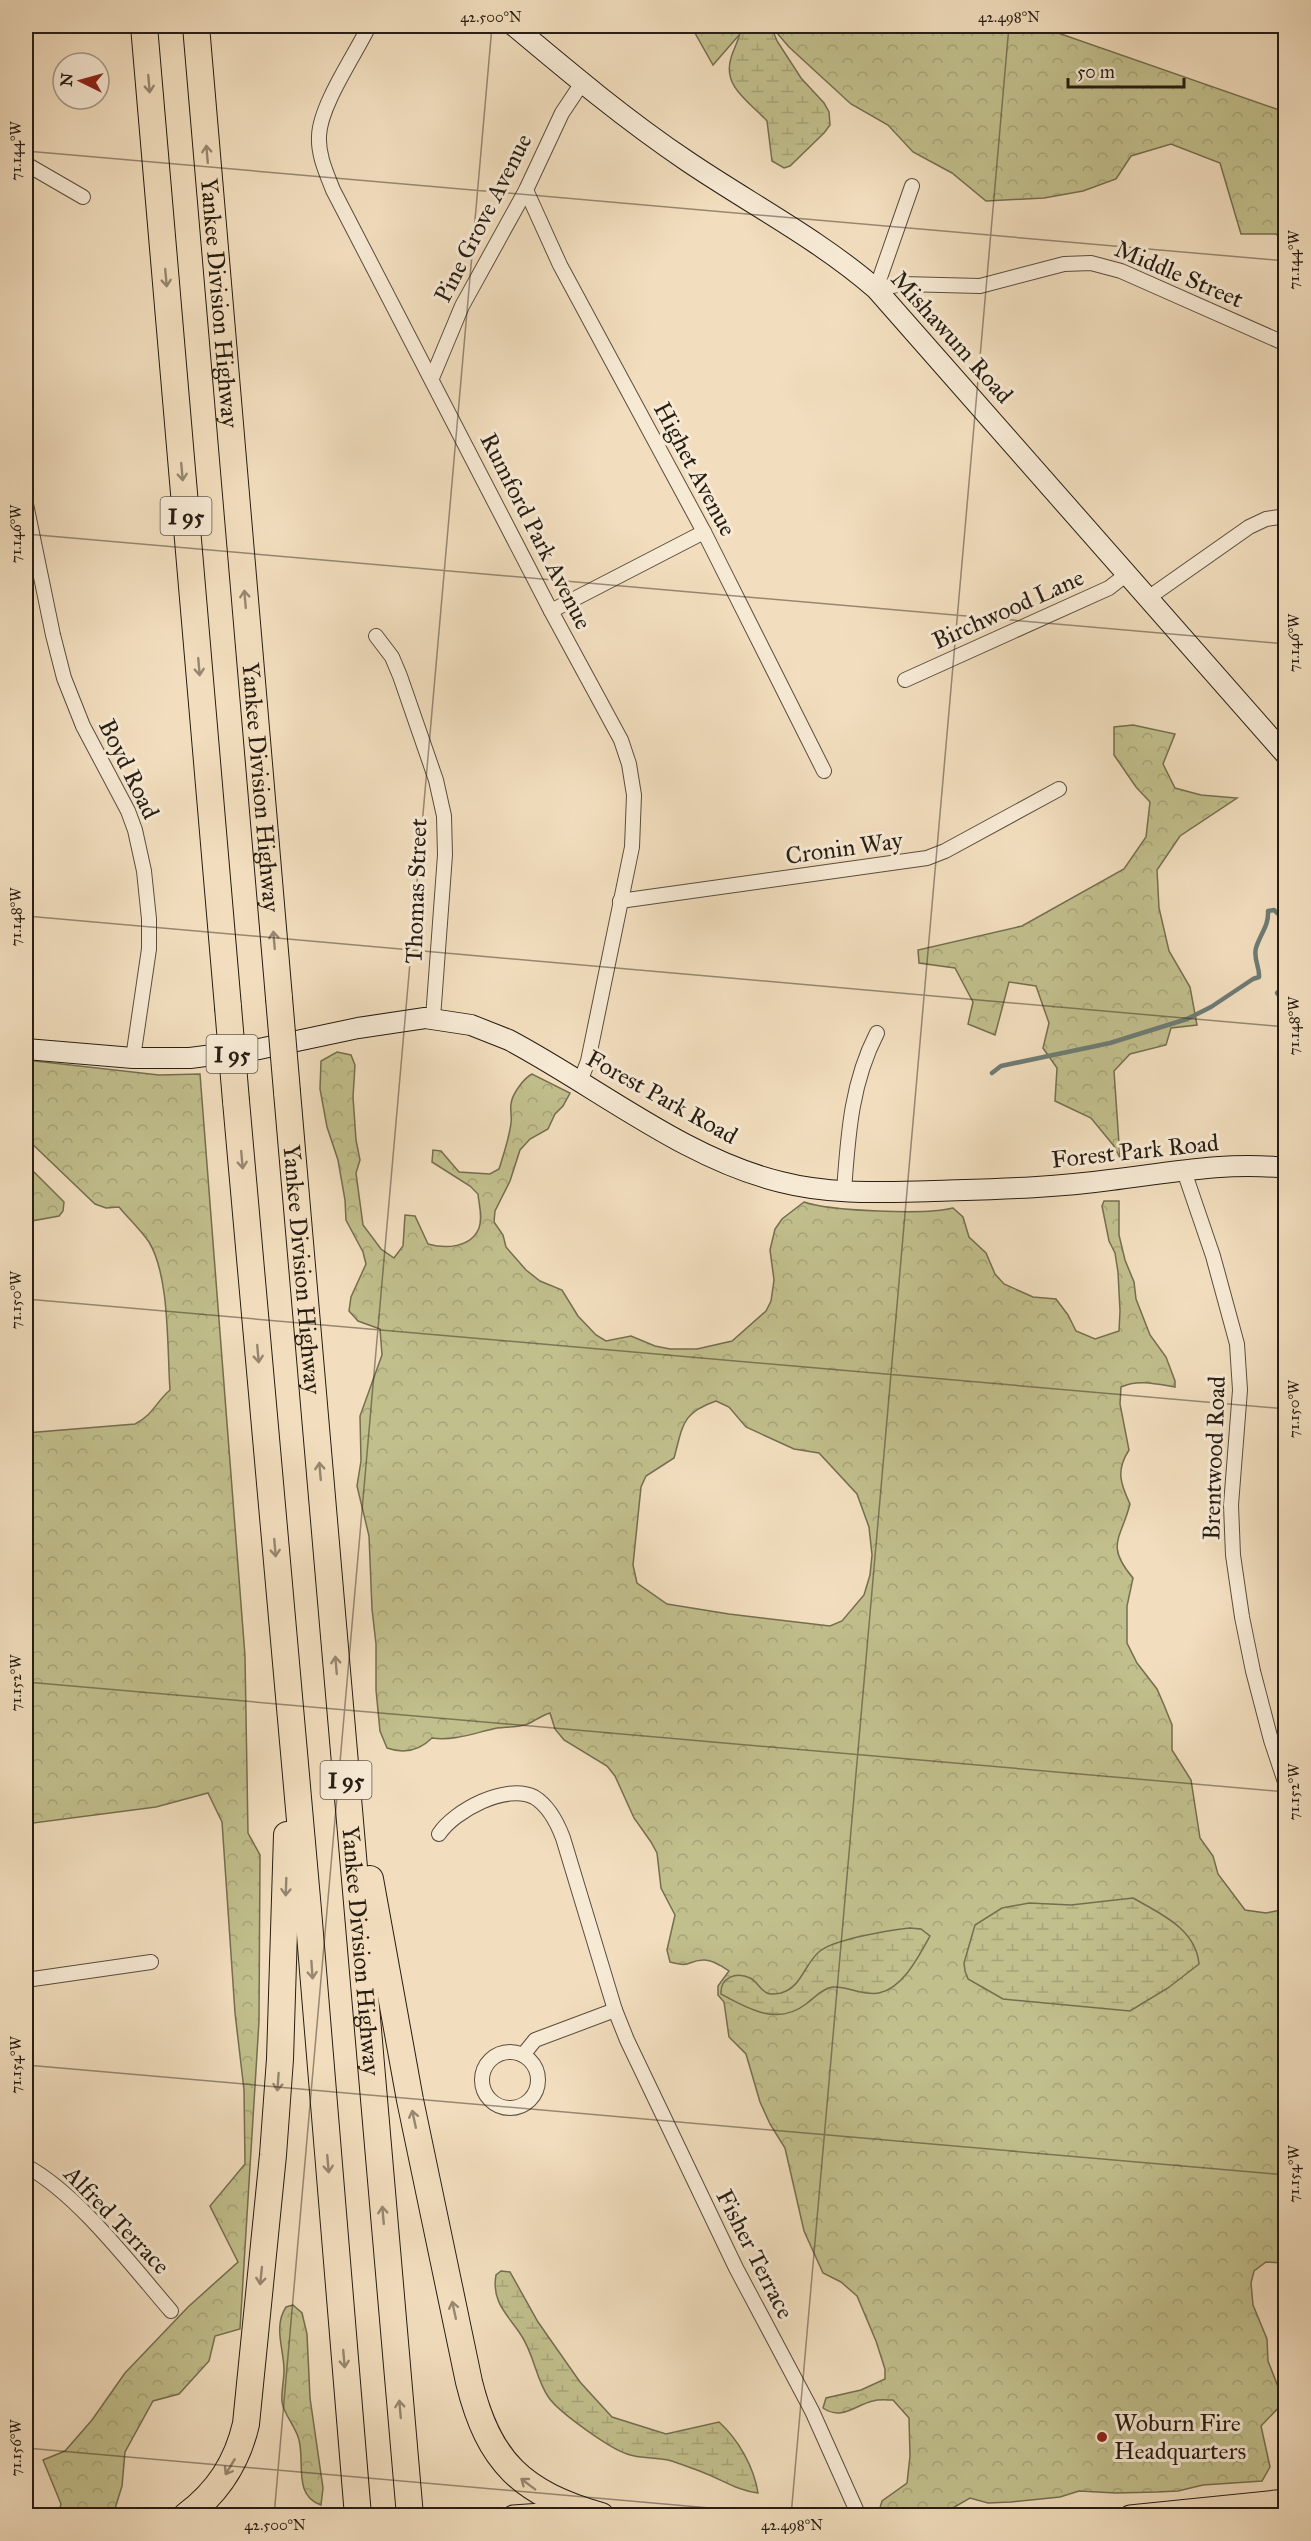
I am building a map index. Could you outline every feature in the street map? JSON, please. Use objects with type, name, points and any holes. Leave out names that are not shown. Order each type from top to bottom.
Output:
[{"type":"highway","name":"Yankee Division Highway","points":[[144,26],[358,2516]]},
{"type":"highway","name":"Yankee Division Highway","points":[[196,26],[410,2516]]},
{"type":"highway","points":[[340,1705],[392,2009],[475,2408],[480,2423],[496,2453],[525,2483],[572,2508],[601,2516]]},
{"type":"highway","points":[[186,2516],[206,2499],[228,2472],[240,2447],[248,2410],[280,2059],[290,1724]]},
{"type":"main road","points":[[1130,2516],[1286,2500]]},
{"type":"main road","points":[[513,2516],[557,2513],[593,2516]]},
{"type":"street","name":"Rumford Park Avenue","points":[[369,26],[321,121],[319,135],[321,157],[333,190],[551,611],[614,726],[629,764],[634,795],[634,834],[588,1063],[580,1082]]},
{"type":"street","name":"Mishawum Road","points":[[514,26],[582,83],[672,150],[849,267],[876,289],[1286,755]]},
{"type":"street","name":"Pine Grove Avenue","points":[[432,378],[462,306],[526,190],[562,113],[582,83]]},
{"type":"street","points":[[26,164],[83,197]]},
{"type":"street","points":[[876,289],[912,186]]},
{"type":"street","name":"Highet Avenue","points":[[526,190],[565,274],[704,531],[824,771]]},
{"type":"street","name":"Middle Street","points":[[876,289],[903,284],[980,286],[1064,264],[1091,263],[1121,271],[1286,344]]},
{"type":"street","name":"Boyd Road","points":[[26,504],[52,635],[64,678],[88,736],[128,811],[135,830],[144,871],[149,949],[133,1058]]},
{"type":"street","points":[[1148,598],[1249,527],[1266,519],[1286,516]]},
{"type":"street","points":[[551,611],[704,531]]},
{"type":"street","name":"Birchwood Lane","points":[[905,680],[1109,588],[1127,574]]},
{"type":"street","name":"Thomas Street","points":[[376,636],[392,657],[400,676],[436,780],[444,816],[445,855],[433,1018]]},
{"type":"street","name":"Cronin Way","points":[[620,901],[927,858],[945,851],[1059,789]]},
{"type":"street","name":"Forest Park Road","points":[[26,1049],[133,1058],[207,1056],[259,1049],[376,1025],[433,1018],[471,1025],[501,1036],[721,1161],[778,1182],[844,1191],[880,1192],[1025,1188],[1248,1165],[1286,1168]]},
{"type":"street","points":[[844,1191],[849,1125],[855,1088],[877,1033]]},
{"type":"street","name":"Brentwood Road","points":[[1184,1171],[1213,1257],[1237,1344],[1240,1390],[1231,1505],[1233,1555],[1253,1671],[1270,1740],[1286,1785]]},
{"type":"street","name":"Fisher Terrace","points":[[439,1834],[462,1812],[500,1796],[527,1795],[546,1808],[559,1826],[615,2010],[664,2121],[741,2277],[812,2411],[859,2516]]},
{"type":"street","points":[[26,1980],[151,1962]]},
{"type":"street","points":[[523,2055],[529,2044],[537,2039],[615,2010]]},
{"type":"street","points":[[512,2052],[523,2055],[532,2062],[537,2072],[538,2082],[535,2093],[528,2102],[518,2107],[507,2109],[497,2105],[488,2098],[483,2089],[482,2078],[485,2067],[492,2058],[501,2053],[512,2052]]},
{"type":"street","name":"Alfred Terrace","points":[[26,2166],[53,2184],[88,2218],[171,2311]]},
{"type":"green space","points":[[691,26],[747,26],[713,65]]},
{"type":"green space","points":[[741,26],[771,26],[777,41],[801,78],[824,103],[829,112],[830,125],[824,133],[790,166],[784,168],[772,161],[767,121],[739,93],[730,77],[731,58]]},
{"type":"green space","points":[[771,26],[1038,26],[1285,112],[1285,243],[1276,234],[1241,234],[1220,163],[1171,144],[1131,156],[1116,179],[1083,191],[1044,198],[986,201],[952,173],[913,152],[888,125],[851,104],[789,47]]},
{"type":"green space","points":[[1133,725],[1175,734],[1163,764],[1175,788],[1201,795],[1237,798],[1180,836],[1157,870],[1159,908],[1169,951],[1190,987],[1197,1025],[1171,1028],[1166,1045],[1130,1054],[1114,1071],[1120,1158],[1114,1146],[1091,1118],[1055,1101],[1057,1068],[1043,1048],[1049,1023],[1036,986],[1009,982],[995,1035],[968,1024],[973,1002],[955,968],[919,963],[918,950],[1022,926],[1124,869],[1146,837],[1150,802],[1136,787],[1114,755],[1114,727]]},
{"type":"green space","points":[[337,1052],[351,1055],[355,1065],[353,1097],[360,1160],[356,1173],[363,1225],[381,1249],[394,1258],[403,1246],[405,1215],[415,1216],[428,1244],[435,1246],[464,1243],[475,1235],[479,1228],[481,1216],[478,1194],[470,1186],[432,1162],[433,1150],[441,1151],[459,1172],[490,1174],[499,1169],[510,1129],[512,1100],[525,1079],[532,1074],[570,1093],[563,1106],[555,1114],[548,1129],[530,1139],[520,1150],[510,1181],[495,1211],[494,1222],[503,1235],[506,1247],[526,1270],[540,1281],[562,1290],[578,1316],[596,1335],[606,1341],[631,1336],[655,1346],[670,1349],[697,1349],[732,1341],[766,1311],[771,1301],[774,1280],[770,1250],[775,1229],[782,1219],[804,1202],[834,1208],[878,1211],[953,1208],[963,1217],[969,1237],[986,1253],[995,1274],[1004,1284],[1033,1297],[1056,1299],[1076,1331],[1095,1339],[1119,1331],[1118,1272],[1102,1206],[1104,1201],[1119,1201],[1119,1235],[1125,1260],[1134,1282],[1136,1299],[1150,1335],[1166,1357],[1175,1381],[1175,1387],[1141,1383],[1121,1387],[1120,1404],[1129,1450],[1122,1464],[1121,1477],[1130,1504],[1117,1549],[1124,1567],[1133,1578],[1127,1606],[1127,1643],[1137,1663],[1157,1689],[1172,1725],[1172,1750],[1191,1780],[1200,1838],[1213,1856],[1218,1874],[1245,1910],[1266,1913],[1285,1911],[1285,2263],[1266,2262],[1254,2271],[1251,2283],[1253,2305],[1267,2339],[1268,2361],[1284,2402],[1261,2426],[1270,2467],[1262,2481],[1203,2485],[1178,2491],[1116,2493],[1079,2491],[1060,2497],[1011,2502],[988,2503],[970,2498],[951,2509],[927,2509],[916,2515],[888,2515],[879,2511],[882,2501],[907,2483],[910,2456],[909,2418],[893,2400],[875,2400],[842,2413],[830,2412],[823,2408],[826,2398],[861,2390],[885,2379],[885,2369],[876,2341],[857,2296],[841,2282],[823,2273],[804,2231],[785,2148],[760,2102],[746,2054],[729,2037],[724,2002],[718,1995],[718,1986],[729,1971],[706,1960],[686,1964],[670,1962],[667,1950],[675,1915],[661,1888],[657,1853],[634,1818],[615,1776],[607,1766],[564,1740],[555,1729],[550,1713],[525,1725],[497,1728],[457,1737],[432,1738],[422,1746],[405,1751],[387,1748],[380,1731],[369,1536],[357,1486],[361,1461],[360,1416],[382,1355],[380,1329],[358,1321],[349,1311],[351,1297],[366,1264],[363,1252],[346,1220],[338,1160],[327,1127],[320,1089],[321,1061]],"holes":[[[716,1401],[729,1407],[746,1427],[794,1449],[819,1453],[857,1494],[869,1527],[872,1555],[870,1575],[864,1595],[842,1621],[830,1626],[667,1604],[637,1583],[633,1565],[641,1487],[646,1476],[674,1458],[685,1422],[696,1410]]]},
{"type":"green space","points":[[26,1060],[159,1075],[200,1074],[245,1656],[248,1833],[260,1855],[259,2021],[240,2329],[215,2336],[209,2361],[179,2394],[153,2401],[125,2452],[122,2486],[113,2515],[58,2515],[61,2504],[43,2460],[65,2451],[92,2420],[125,2373],[188,2307],[238,2262],[210,2206],[245,2164],[244,2090],[235,2013],[222,1822],[208,1793],[156,1807],[26,1824],[26,1433],[135,1424],[146,1416],[170,1390],[164,1293],[156,1257],[149,1242],[119,1207],[106,1208],[95,1204],[26,1138]]},
{"type":"green space","points":[[26,1164],[64,1202],[63,1211],[59,1216],[26,1222]]},
{"type":"green space","points":[[1133,1898],[1165,1917],[1184,1932],[1191,1941],[1199,1964],[1168,1988],[1130,2011],[1003,1999],[968,1979],[964,1963],[975,1925],[1002,1908],[1029,1903],[1071,1905]]},
{"type":"green space","points":[[910,1928],[921,1929],[930,1936],[903,1978],[888,1990],[873,1994],[833,1987],[822,1991],[795,2011],[785,2014],[752,2010],[721,1994],[721,1988],[726,1980],[739,1975],[752,1979],[767,1993],[781,1993],[794,1986],[815,1956],[827,1947],[864,1936]]},
{"type":"green space","points":[[501,2271],[510,2272],[538,2322],[580,2382],[612,2417],[666,2434],[719,2422],[744,2454],[753,2473],[758,2493],[672,2461],[627,2454],[597,2438],[563,2412],[549,2398],[525,2342],[498,2301],[496,2275]]},
{"type":"green space","points":[[293,2305],[302,2313],[307,2334],[310,2398],[323,2488],[321,2505],[312,2501],[303,2486],[299,2440],[282,2402],[284,2362],[280,2322],[286,2307]]},
{"type":"waterway","points":[[992,1073],[1001,1066],[1110,1043],[1187,1019],[1211,1007],[1259,977],[1255,952],[1267,921],[1268,911],[1274,910],[1286,921]]},
{"type":"waterway","points":[[1286,985],[1277,993],[1286,1005]]},
{"type":"place","name":"Woburn Fire Headquarters","points":[[1102,2437]]}]
